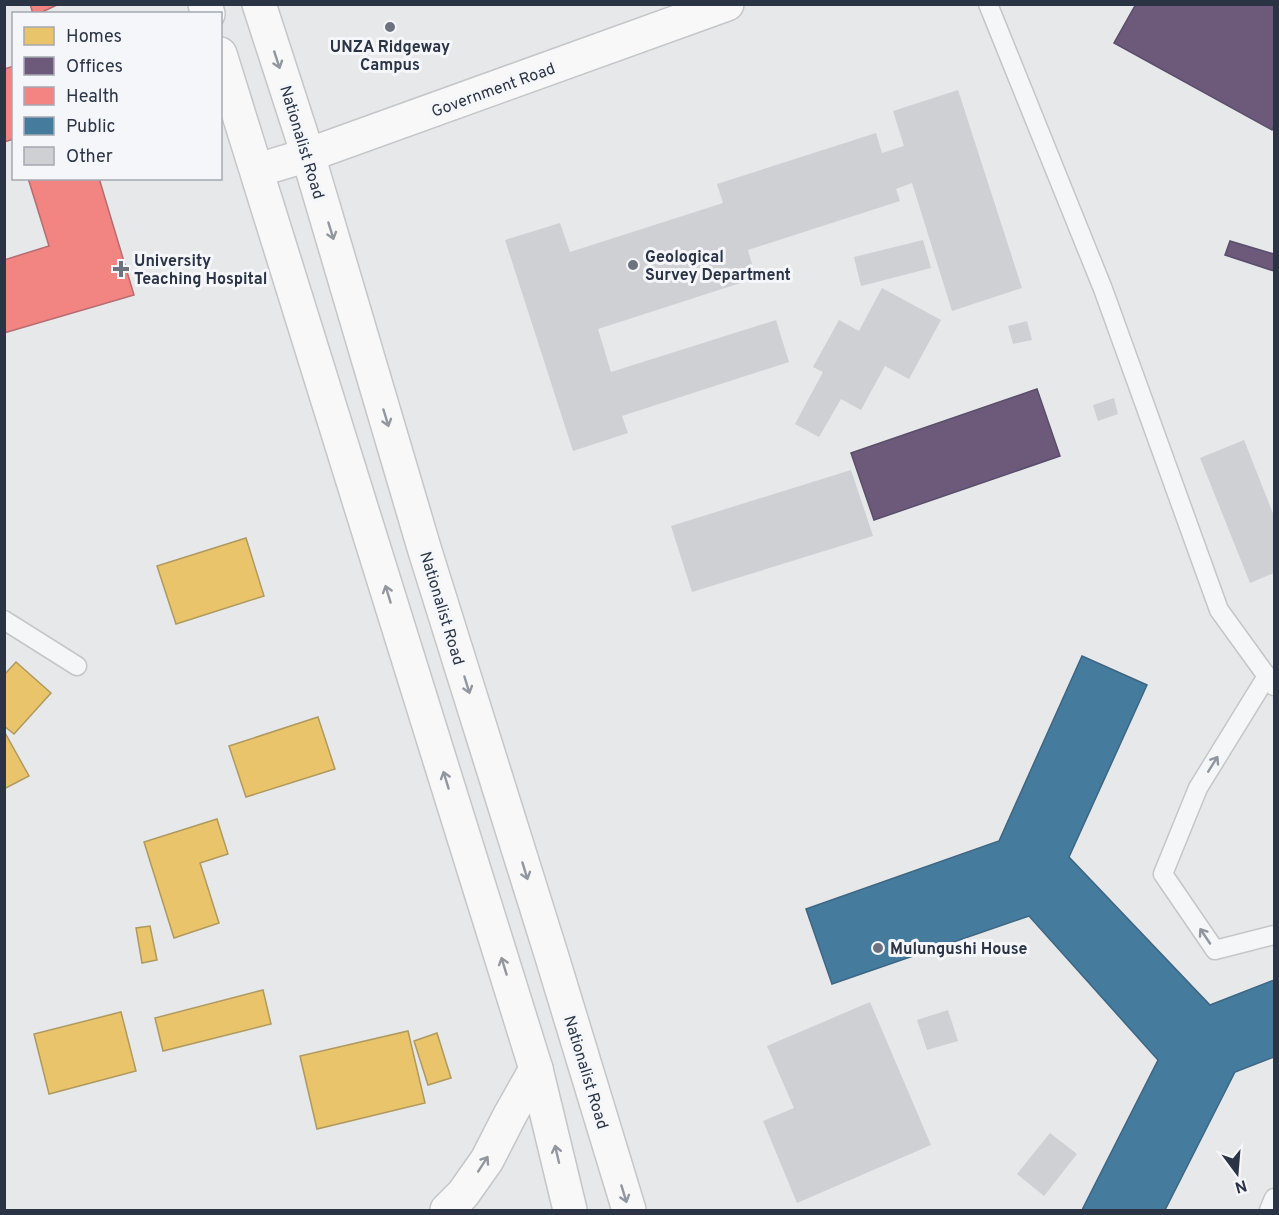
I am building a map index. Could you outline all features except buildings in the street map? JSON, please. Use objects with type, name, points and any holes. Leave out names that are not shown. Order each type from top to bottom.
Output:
[{"type":"main road","name":"Nationalist Road","points":[[259,4],[308,155],[422,539],[629,1210]]},
{"type":"main road","name":"Government Road","points":[[258,170],[308,155],[727,4]]},
{"type":"main road","points":[[222,60],[536,1069],[570,1210]]},
{"type":"main road","points":[[447,1210],[463,1194],[487,1160],[536,1069]]},
{"type":"lane","points":[[988,4],[1103,289],[1219,610],[1271,681],[1198,788],[1163,874],[1215,950],[1275,934]]},
{"type":"lane","points":[[4,620],[77,666]]},
{"type":"lane","points":[[1269,1210],[1275,1198]]},
{"type":"place","name":"UNZA Ridgeway Campus","points":[[390,27]]},
{"type":"place","name":"Geological Survey Department","points":[[633,265]]},
{"type":"place","name":"University Teaching Hospital","points":[[121,269]]},
{"type":"place","name":"Mulungushi House","points":[[878,948]]}]
